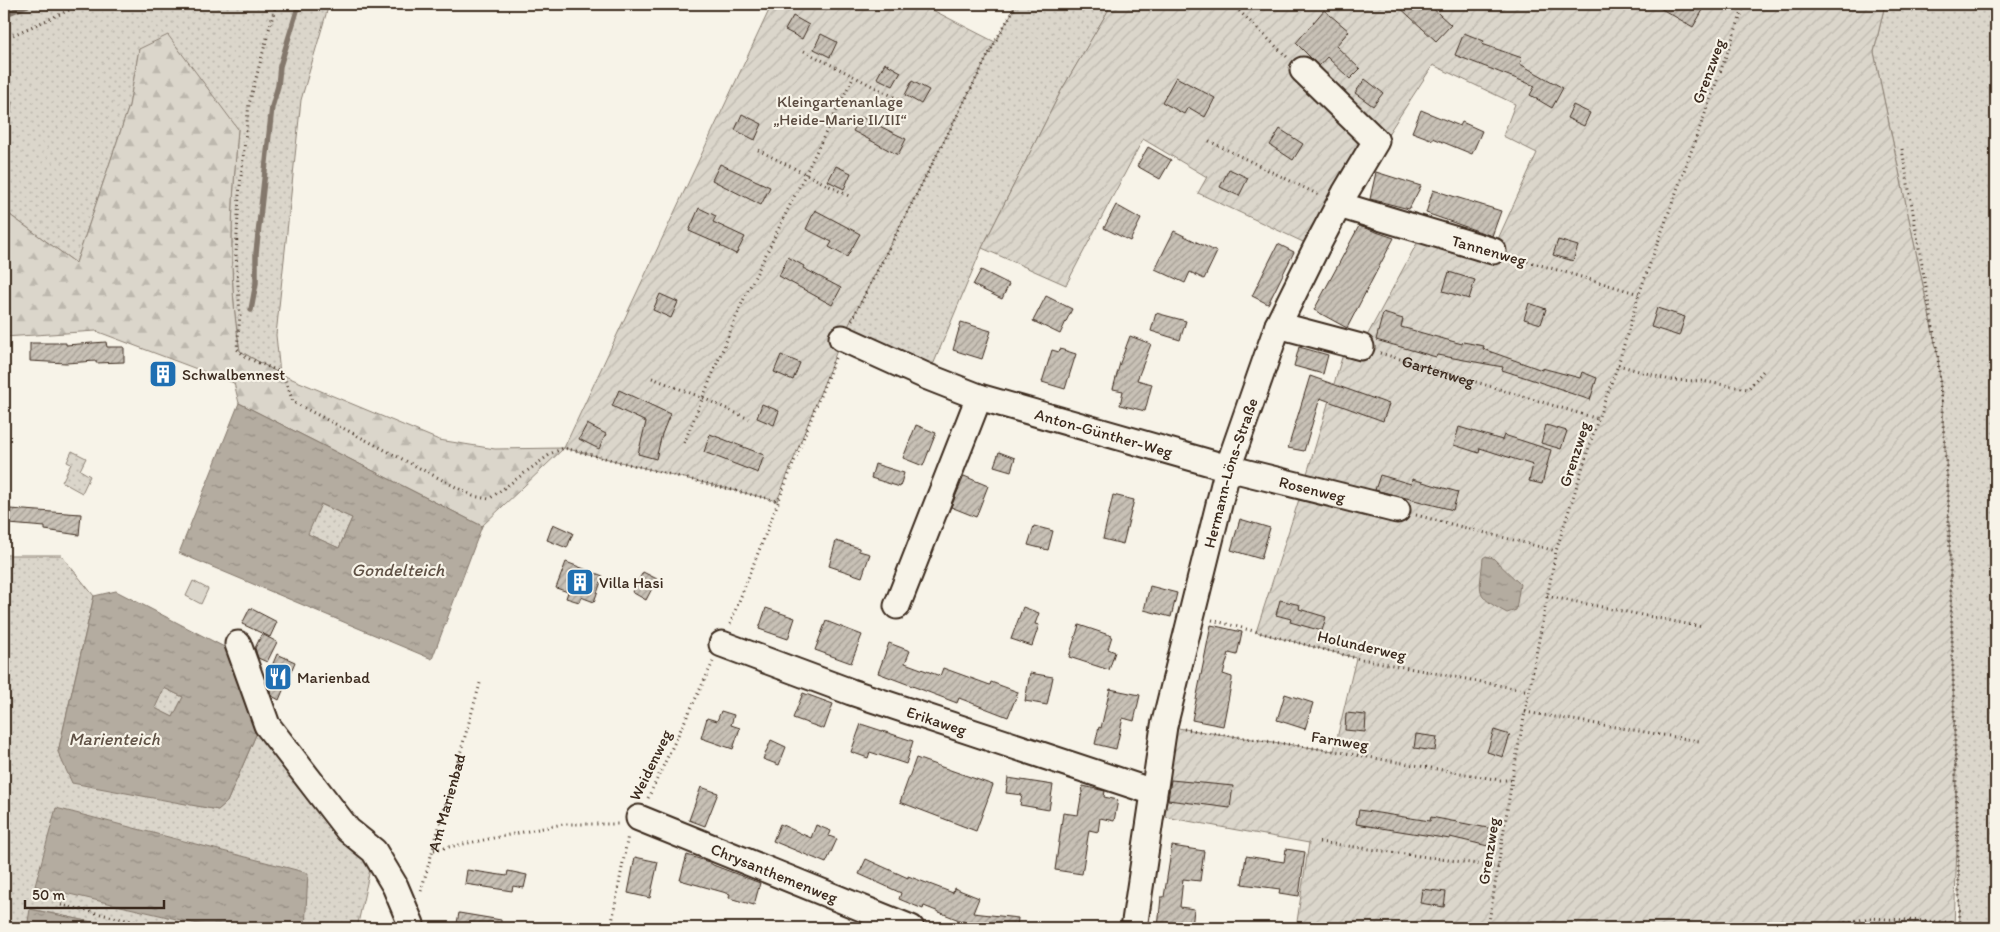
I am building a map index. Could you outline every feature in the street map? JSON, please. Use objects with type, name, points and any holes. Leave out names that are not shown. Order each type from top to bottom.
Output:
[{"type":"street","name":"Hermann-Löns-Straße","points":[[1134,928],[1164,726],[1228,468],[1278,325],[1316,248],[1376,141],[1303,70]]},
{"type":"street","name":"Tannenweg","points":[[1339,205],[1493,251]]},
{"type":"street","points":[[1278,325],[1360,348]]},
{"type":"street","name":"Anton-Günther-Weg","points":[[842,338],[928,377],[979,397],[1228,468]]},
{"type":"street","points":[[897,606],[979,397]]},
{"type":"street","name":"Rosenweg","points":[[1228,468],[1397,510]]},
{"type":"street","points":[[238,644],[266,724],[348,830],[374,851],[395,886],[411,926]]},
{"type":"street","name":"Erikaweg","points":[[722,644],[851,692],[1154,792]]},
{"type":"street","name":"Chrysanthemenweg","points":[[634,821],[911,928]]},
{"type":"path","points":[[4,40],[83,4]]},
{"type":"path","points":[[276,4],[249,104],[241,176],[236,254],[240,315],[237,349],[247,358],[282,373],[293,402],[473,496],[489,499],[552,452],[564,448],[777,501]]},
{"type":"path","name":"Weidenweg","points":[[611,928],[634,821],[722,644],[842,338],[990,51],[1017,4]]},
{"type":"path","points":[[1232,4],[1270,42],[1303,70]]},
{"type":"path","name":"Grenzweg","points":[[1488,928],[1512,780],[1556,552],[1640,294],[1745,4]]},
{"type":"path","points":[[804,51],[900,100]]},
{"type":"path","points":[[684,443],[742,303],[854,77]]},
{"type":"path","points":[[1209,141],[1339,205]]},
{"type":"path","points":[[1902,149],[1938,357],[1948,489],[1960,928]]},
{"type":"path","points":[[758,150],[849,196]]},
{"type":"path","name":"Tannenweg","points":[[1493,251],[1640,294]]},
{"type":"path","name":"Gartenweg","points":[[1360,348],[1598,419]]},
{"type":"path","points":[[1618,365],[1670,380],[1701,381],[1748,389],[1763,371]]},
{"type":"path","points":[[652,378],[749,419]]},
{"type":"path","points":[[1397,510],[1556,552]]},
{"type":"path","points":[[1547,596],[1702,627]]},
{"type":"path","name":"Holunderweg","points":[[1192,616],[1356,658],[1529,691]]},
{"type":"path","name":"Am Marienbad","points":[[411,926],[481,680]]},
{"type":"path","points":[[1525,712],[1699,741]]},
{"type":"path","name":"Farnweg","points":[[1164,726],[1334,751],[1500,780],[1512,780]]},
{"type":"path","points":[[434,850],[563,824],[634,821]]},
{"type":"path","points":[[1319,842],[1498,867]]},
{"type":"path","points":[[61,905],[162,928]]},
{"type":"path","points":[[1806,928],[1822,928],[1869,918],[1960,923]]},
{"type":"green space","points":[[4,4],[329,4],[301,100],[276,335],[280,374],[240,351],[233,296],[232,268],[234,184],[238,129],[139,49],[129,106],[76,263],[10,215],[4,220],[4,160],[12,102],[4,95]]},
{"type":"green space","name":"Kleingartenanlage „Heide-Marie II/III“","points":[[772,4],[921,4],[995,42],[842,338],[777,501],[564,448]]},
{"type":"green space","points":[[1017,4],[1112,4],[1061,91],[982,248],[928,377],[842,338],[995,42]]},
{"type":"green space","points":[[1112,4],[1885,4],[1874,52],[1938,357],[1948,489],[1957,846],[1954,928],[1296,928],[1309,843],[1149,814],[1164,726],[1334,751],[1356,658],[1256,632],[1303,487],[1346,344],[1361,347],[1424,230],[1493,250],[1537,153],[1503,136],[1515,104],[1433,65],[1388,134],[1376,141],[1316,248],[1198,193],[1207,177],[1143,139],[1066,285],[982,248],[1061,91]]},
{"type":"green space","points":[[1885,4],[1996,4],[1996,928],[1960,928],[1948,489],[1938,357],[1874,52]]},
{"type":"green space","points":[[168,35],[238,129],[234,184],[232,268],[233,296],[240,351],[280,374],[439,440],[495,449],[564,448],[482,526],[239,403],[234,383],[96,331],[4,337],[4,220],[10,215],[76,263],[129,106],[139,49]]},
{"type":"green space","points":[[4,95],[12,102],[4,160]]},
{"type":"green space","points":[[72,451],[86,458],[80,470],[90,476],[82,493],[62,482],[71,464],[67,462]]},
{"type":"green space","points":[[320,504],[352,518],[339,548],[307,534]]},
{"type":"green space","points":[[4,555],[61,555],[94,596],[58,752],[179,802],[218,810],[227,802],[258,730],[374,851],[357,928],[120,928],[31,909],[27,928],[4,928]]},
{"type":"green space","points":[[193,581],[208,589],[201,604],[186,596]]},
{"type":"green space","points":[[164,688],[183,697],[173,717],[154,708]]},
{"type":"water","name":"Gondelteich","points":[[239,403],[482,526],[432,659],[179,553]],"holes":[[[321,504],[352,518],[339,548],[308,534]]]},
{"type":"water","points":[[1486,556],[1493,558],[1520,584],[1516,610],[1507,613],[1488,602],[1481,592],[1483,558]]},
{"type":"water","name":"Marienteich","points":[[116,591],[234,652],[258,730],[227,802],[218,810],[72,783],[58,752],[94,596]],"holes":[[[164,688],[183,697],[173,717],[155,708]]]},
{"type":"water","points":[[56,808],[308,873],[305,928],[215,928],[35,886]]},
{"type":"water","points":[[30,909],[120,928],[27,928]]},
{"type":"building","points":[[1396,4],[1428,4],[1451,25],[1436,41]]},
{"type":"building","points":[[1653,4],[1692,4],[1703,10],[1693,27]]},
{"type":"building","points":[[1324,10],[1349,31],[1336,46],[1360,69],[1350,79],[1327,57],[1319,66],[1296,43]]},
{"type":"building","points":[[793,16],[809,25],[802,39],[785,30]]},
{"type":"building","points":[[1464,33],[1484,41],[1482,44],[1522,58],[1520,64],[1563,88],[1552,108],[1530,95],[1535,86],[1455,55]]},
{"type":"building","points":[[821,34],[837,42],[830,57],[814,49]]},
{"type":"building","points":[[885,63],[901,72],[893,86],[877,78]]},
{"type":"building","points":[[1176,77],[1215,98],[1205,117],[1188,107],[1184,114],[1162,102]]},
{"type":"building","points":[[1365,79],[1383,93],[1373,106],[1355,93]]},
{"type":"building","points":[[912,81],[929,90],[921,104],[905,95]]},
{"type":"building","points":[[1573,105],[1590,113],[1584,126],[1567,118]]},
{"type":"building","points":[[1421,110],[1460,126],[1462,122],[1482,131],[1472,154],[1433,138],[1433,140],[1412,132]]},
{"type":"building","points":[[742,114],[762,124],[755,140],[735,130]]},
{"type":"building","points":[[861,117],[906,139],[898,155],[853,131]]},
{"type":"building","points":[[1280,129],[1303,144],[1293,160],[1270,145]]},
{"type":"building","points":[[1148,147],[1171,160],[1160,179],[1137,166]]},
{"type":"building","points":[[720,164],[770,187],[761,205],[712,180]]},
{"type":"building","points":[[836,166],[851,173],[844,189],[828,181]]},
{"type":"building","points":[[1229,169],[1248,178],[1239,196],[1220,187]]},
{"type":"building","points":[[1376,172],[1421,186],[1409,209],[1370,199]]},
{"type":"building","points":[[1433,190],[1501,211],[1492,236],[1426,213]]},
{"type":"building","points":[[1116,205],[1141,219],[1130,241],[1104,228]]},
{"type":"building","points":[[699,208],[716,216],[713,222],[745,237],[736,254],[689,231]]},
{"type":"building","points":[[815,210],[860,234],[847,257],[829,247],[832,242],[806,229]]},
{"type":"building","points":[[1359,226],[1394,238],[1347,328],[1314,310]]},
{"type":"building","points":[[1174,231],[1217,252],[1204,279],[1190,272],[1185,283],[1155,269]]},
{"type":"building","points":[[1558,240],[1578,246],[1573,261],[1553,255]]},
{"type":"building","points":[[1278,244],[1294,252],[1268,304],[1252,296]]},
{"type":"building","points":[[788,257],[804,266],[803,268],[841,288],[832,305],[779,276]]},
{"type":"building","points":[[981,270],[1009,284],[1002,299],[973,285]]},
{"type":"building","points":[[1449,272],[1475,280],[1469,299],[1443,291]]},
{"type":"building","points":[[660,294],[678,302],[671,318],[653,310]]},
{"type":"building","points":[[1046,296],[1072,309],[1060,334],[1033,321]]},
{"type":"building","points":[[1529,303],[1546,309],[1541,324],[1524,319]]},
{"type":"building","points":[[1657,308],[1685,317],[1679,336],[1651,327]]},
{"type":"building","points":[[1156,313],[1186,321],[1180,340],[1151,331]]},
{"type":"building","points":[[1383,313],[1403,319],[1401,327],[1462,344],[1463,342],[1484,346],[1483,349],[1542,370],[1542,368],[1580,378],[1582,372],[1597,378],[1590,400],[1502,370],[1503,367],[1437,355],[1436,357],[1376,340]]},
{"type":"building","points":[[961,322],[991,331],[982,359],[953,350]]},
{"type":"building","points":[[1130,336],[1151,344],[1137,380],[1152,384],[1145,411],[1120,405],[1123,391],[1113,389]]},
{"type":"building","points":[[106,342],[107,347],[124,347],[124,362],[66,363],[30,361],[30,343],[66,343],[66,345]]},
{"type":"building","points":[[1299,347],[1328,355],[1323,374],[1294,366]]},
{"type":"building","points":[[1060,349],[1076,354],[1065,389],[1042,382],[1052,350],[1059,352]]},
{"type":"building","points":[[781,355],[800,363],[793,380],[774,372]]},
{"type":"building","points":[[1310,376],[1389,404],[1383,421],[1320,398],[1304,451],[1288,448]]},
{"type":"building","points":[[619,390],[670,414],[662,434],[656,459],[638,454],[646,422],[612,406]]},
{"type":"building","points":[[762,404],[779,411],[774,425],[757,418]]},
{"type":"building","points":[[587,424],[606,434],[599,449],[579,439]]},
{"type":"building","points":[[916,425],[936,433],[923,466],[903,458]]},
{"type":"building","points":[[1546,425],[1567,431],[1561,449],[1541,443]]},
{"type":"building","points":[[1459,427],[1502,440],[1504,435],[1551,450],[1542,484],[1529,481],[1533,465],[1480,448],[1479,453],[1454,445]]},
{"type":"building","points":[[710,434],[764,455],[758,473],[704,452]]},
{"type":"building","points":[[999,452],[1015,458],[1011,471],[994,466]]},
{"type":"building","points":[[875,464],[904,473],[900,487],[871,478]]},
{"type":"building","points":[[1380,475],[1411,484],[1412,479],[1458,492],[1453,510],[1375,490]]},
{"type":"building","points":[[964,476],[988,486],[976,517],[951,507]]},
{"type":"building","points":[[1113,495],[1134,500],[1123,544],[1103,539]]},
{"type":"building","points":[[10,509],[81,514],[79,535],[45,530],[45,527],[9,524]]},
{"type":"building","points":[[1240,519],[1270,528],[1261,559],[1231,550]]},
{"type":"building","points":[[553,524],[573,533],[567,548],[547,540]]},
{"type":"building","points":[[1034,526],[1053,531],[1048,550],[1028,545]]},
{"type":"building","points":[[836,541],[859,548],[859,551],[870,554],[862,577],[829,566]]},
{"type":"building","name":"Villa Hasi","points":[[566,562],[603,576],[594,602],[581,597],[579,602],[566,598],[568,592],[556,588]]},
{"type":"building","points":[[643,572],[657,579],[646,600],[632,592]]},
{"type":"building","points":[[1150,586],[1177,593],[1171,617],[1144,610]]},
{"type":"building","points":[[1280,600],[1300,605],[1299,609],[1326,617],[1322,631],[1290,622],[1291,619],[1276,615]]},
{"type":"building","points":[[1023,607],[1039,613],[1035,624],[1039,625],[1032,646],[1011,639]]},
{"type":"building","points":[[250,608],[277,622],[270,637],[242,624]]},
{"type":"building","points":[[766,608],[795,618],[788,639],[759,629]]},
{"type":"building","points":[[826,621],[862,635],[851,663],[815,650]]},
{"type":"building","points":[[1079,625],[1112,636],[1108,649],[1115,652],[1109,670],[1069,657]]},
{"type":"building","points":[[1211,625],[1242,632],[1237,655],[1229,653],[1223,674],[1232,677],[1232,680],[1223,726],[1192,720]]},
{"type":"building","points":[[262,634],[277,642],[267,662],[258,658],[255,648]]},
{"type":"building","points":[[889,643],[910,651],[905,663],[940,676],[943,668],[990,685],[991,682],[1018,692],[1008,717],[959,698],[957,703],[878,673]]},
{"type":"building","name":"Marienbad","points":[[277,654],[295,662],[279,700],[272,696],[266,680]]},
{"type":"building","points":[[1030,673],[1053,677],[1047,705],[1025,701]]},
{"type":"building","points":[[1110,689],[1140,695],[1134,721],[1123,718],[1116,749],[1095,744],[1099,727],[1101,728]]},
{"type":"building","points":[[803,693],[833,704],[824,729],[793,718]]},
{"type":"building","points":[[1285,694],[1313,703],[1305,729],[1277,720]]},
{"type":"building","points":[[721,711],[734,715],[731,725],[740,728],[733,749],[701,738],[707,718],[717,721]]},
{"type":"building","points":[[1346,713],[1366,715],[1365,732],[1345,730]]},
{"type":"building","points":[[861,724],[913,741],[906,764],[870,752],[868,758],[851,752]]},
{"type":"building","points":[[1494,730],[1510,735],[1503,757],[1487,752]]},
{"type":"building","points":[[1416,734],[1437,737],[1435,751],[1414,748]]},
{"type":"building","points":[[771,740],[786,747],[779,765],[763,759]]},
{"type":"building","points":[[916,758],[993,785],[976,831],[900,802]]},
{"type":"building","points":[[1008,778],[1053,785],[1049,810],[1020,805],[1022,795],[1006,793]]},
{"type":"building","points":[[1171,780],[1233,786],[1230,808],[1168,800]]},
{"type":"building","points":[[1083,786],[1105,791],[1104,797],[1118,800],[1114,821],[1100,818],[1098,832],[1089,830],[1082,874],[1055,870],[1063,813],[1078,815]]},
{"type":"building","points":[[701,787],[718,793],[705,826],[689,820]]},
{"type":"building","points":[[1359,810],[1430,821],[1431,817],[1493,829],[1488,846],[1450,837],[1450,839],[1356,824]]},
{"type":"building","points":[[780,824],[811,838],[816,825],[831,831],[829,836],[837,839],[826,863],[773,841]]},
{"type":"building","points":[[1172,846],[1204,851],[1200,881],[1183,879],[1180,907],[1194,909],[1192,928],[1158,928],[1161,897],[1164,897]]},
{"type":"building","points":[[1286,849],[1305,852],[1299,896],[1279,893],[1280,889],[1242,884],[1246,856],[1284,862]]},
{"type":"building","points":[[687,855],[760,883],[754,905],[729,898],[730,894],[680,880]]},
{"type":"building","points":[[635,857],[658,862],[650,898],[628,893]]},
{"type":"building","points":[[866,859],[908,878],[908,876],[953,893],[954,888],[979,898],[973,913],[1018,918],[1017,928],[979,928],[924,906],[923,909],[899,899],[901,893],[859,874]]},
{"type":"building","points":[[467,870],[507,876],[508,871],[527,875],[524,888],[513,886],[512,891],[465,884]]},
{"type":"building","points":[[1422,889],[1446,892],[1444,907],[1420,903]]},
{"type":"building","points":[[459,913],[501,920],[501,928],[456,928]]},
{"type":"waterway","points":[[4,15],[30,4]]},
{"type":"waterway","points":[[251,310],[256,283],[256,253],[272,107],[278,86],[280,66],[299,4]]},
{"type":"place","name":"Schwalbennest","points":[[163,374]]},
{"type":"place","name":"Villa Hasi","points":[[580,582]]},
{"type":"place","name":"Marienbad","points":[[278,677]]}]
